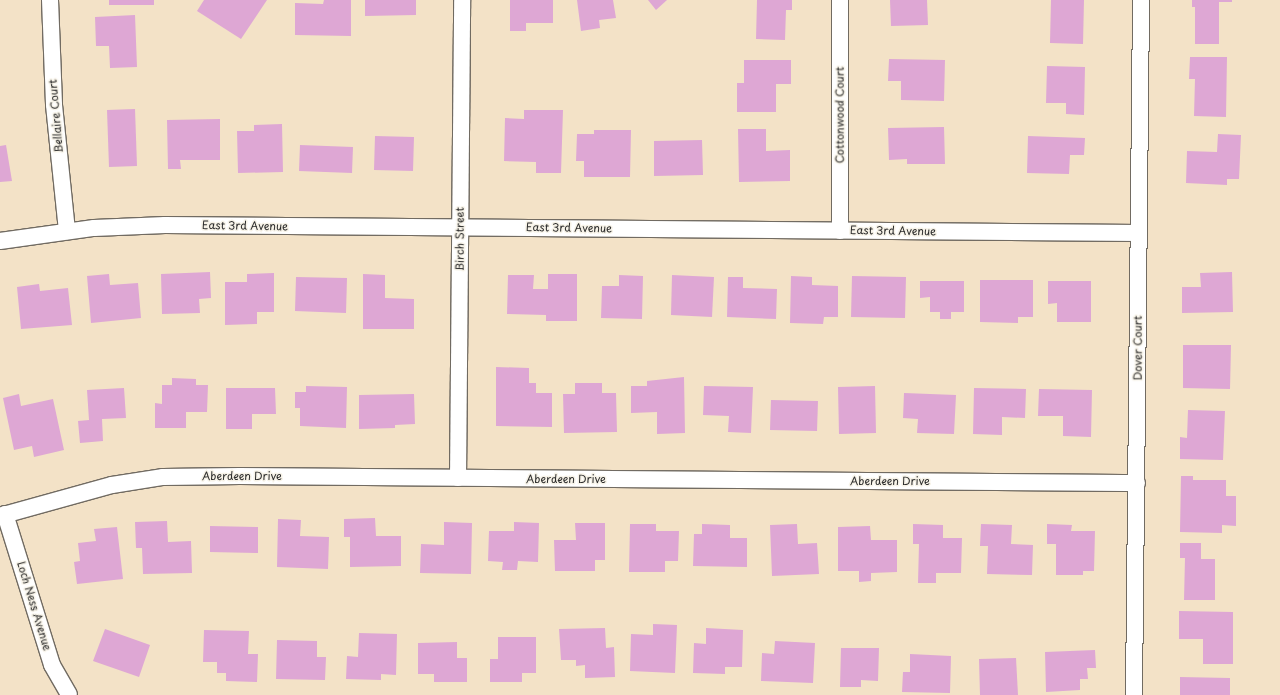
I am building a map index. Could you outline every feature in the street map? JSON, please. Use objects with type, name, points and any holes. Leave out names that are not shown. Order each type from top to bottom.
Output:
[{"type":"street","name":"Bellaire Court","points":[[50,0],[54,105],[67,231]]},
{"type":"street","name":"Birch Street","points":[[458,478],[462,0]]},
{"type":"street","name":"Cottonwood Court","points":[[840,0],[840,231]]},
{"type":"street","name":"Dover Court","points":[[1134,695],[1141,0]]},
{"type":"street","name":"East 3rd Avenue","points":[[0,241],[67,231],[165,225],[1139,233]]},
{"type":"street","name":"Aberdeen Drive","points":[[2,515],[112,485],[163,477],[1137,483]]},
{"type":"street","name":"Loch Ness Avenue","points":[[2,515],[52,665],[69,695]]},
{"type":"building","points":[[109,0],[154,0],[154,5],[109,5]]},
{"type":"building","points":[[204,0],[267,0],[241,39],[197,11]]},
{"type":"building","points":[[324,0],[351,0],[351,36],[295,35],[295,3],[323,4]]},
{"type":"building","points":[[365,0],[416,0],[416,15],[365,16]]},
{"type":"building","points":[[510,0],[553,0],[553,23],[526,23],[526,31],[510,31]]},
{"type":"building","points":[[577,0],[613,0],[616,18],[599,20],[600,28],[581,31]]},
{"type":"building","points":[[648,0],[667,0],[656,10]]},
{"type":"building","points":[[757,0],[792,0],[792,10],[786,10],[785,40],[756,39]]},
{"type":"building","points":[[890,0],[927,0],[928,25],[891,26]]},
{"type":"building","points":[[1051,0],[1084,0],[1083,44],[1050,43]]},
{"type":"building","points":[[1192,0],[1232,0],[1232,2],[1219,2],[1219,44],[1195,44],[1195,7],[1192,7]]},
{"type":"building","points":[[135,15],[137,67],[110,68],[109,46],[96,46],[95,17]]},
{"type":"building","points":[[1190,57],[1227,57],[1226,117],[1194,116],[1195,79],[1189,79]]},
{"type":"building","points":[[889,59],[945,60],[944,101],[901,100],[901,81],[888,81]]},
{"type":"building","points":[[744,60],[791,60],[791,84],[776,84],[776,112],[737,112],[737,83],[744,83]]},
{"type":"building","points":[[1047,66],[1085,67],[1084,115],[1066,114],[1066,103],[1046,103]]},
{"type":"building","points":[[135,109],[137,166],[109,167],[107,110]]},
{"type":"building","points":[[524,110],[563,110],[561,173],[536,173],[536,162],[504,161],[505,118],[524,119]]},
{"type":"building","points":[[220,119],[220,160],[180,160],[181,169],[168,169],[167,120]]},
{"type":"building","points":[[282,124],[283,172],[238,173],[237,131],[254,131],[254,125]]},
{"type":"building","points":[[944,127],[945,164],[907,164],[907,159],[889,160],[888,128]]},
{"type":"building","points":[[738,129],[766,129],[766,151],[790,150],[790,181],[739,182]]},
{"type":"building","points":[[594,130],[631,130],[630,177],[584,177],[584,161],[576,161],[577,134],[594,134]]},
{"type":"building","points":[[1218,134],[1241,135],[1239,179],[1227,179],[1227,185],[1186,183],[1187,151],[1217,152]]},
{"type":"building","points":[[375,136],[414,137],[413,171],[374,170]]},
{"type":"building","points":[[1028,136],[1085,138],[1084,155],[1070,155],[1069,174],[1027,173]]},
{"type":"building","points":[[702,140],[703,175],[654,176],[654,141]]},
{"type":"building","points":[[6,145],[12,181],[0,182],[0,146]]},
{"type":"building","points":[[300,145],[353,147],[352,173],[299,171]]},
{"type":"building","points":[[210,272],[211,298],[199,299],[200,313],[162,314],[161,274]]},
{"type":"building","points":[[1232,272],[1233,312],[1182,313],[1182,287],[1201,287],[1200,273]]},
{"type":"building","points":[[274,273],[274,312],[257,312],[257,324],[225,325],[225,282],[247,282],[247,274]]},
{"type":"building","points":[[109,274],[110,285],[138,283],[141,318],[91,323],[87,276]]},
{"type":"building","points":[[363,274],[385,275],[385,298],[414,299],[414,329],[363,329]]},
{"type":"building","points":[[548,274],[577,274],[577,321],[546,321],[546,315],[507,314],[508,275],[534,275],[533,289],[548,289]]},
{"type":"building","points":[[619,275],[643,276],[642,319],[601,318],[602,286],[619,286]]},
{"type":"building","points":[[672,275],[714,277],[712,317],[671,315]]},
{"type":"building","points":[[791,276],[812,277],[812,285],[838,286],[838,317],[824,317],[823,324],[790,323]]},
{"type":"building","points":[[852,276],[906,277],[905,318],[851,317]]},
{"type":"building","points":[[296,277],[347,278],[346,313],[295,311]]},
{"type":"building","points":[[728,277],[743,277],[743,288],[777,289],[776,319],[727,317]]},
{"type":"building","points":[[980,280],[1033,280],[1033,317],[1018,317],[1018,323],[980,322]]},
{"type":"building","points":[[920,281],[964,281],[964,312],[951,312],[951,319],[940,319],[940,312],[930,312],[930,297],[920,298]]},
{"type":"building","points":[[1048,281],[1091,281],[1091,322],[1057,322],[1057,303],[1048,304]]},
{"type":"building","points":[[39,284],[40,291],[68,288],[72,325],[21,329],[17,287]]},
{"type":"building","points":[[1183,345],[1231,345],[1230,389],[1183,388]]},
{"type":"building","points":[[496,367],[529,368],[529,383],[536,383],[536,393],[552,393],[552,427],[496,426]]},
{"type":"building","points":[[684,377],[685,433],[657,434],[657,412],[631,413],[631,386],[647,386],[647,381]]},
{"type":"building","points":[[172,378],[196,379],[196,385],[208,385],[207,412],[186,412],[186,428],[155,428],[155,403],[162,404],[162,385],[172,385]]},
{"type":"building","points":[[575,383],[602,383],[602,393],[616,393],[617,432],[564,433],[563,394],[575,394]]},
{"type":"building","points":[[306,386],[347,387],[346,428],[300,426],[300,408],[295,408],[295,392],[306,392]]},
{"type":"building","points":[[704,386],[753,387],[751,433],[728,432],[729,416],[703,415]]},
{"type":"building","points":[[875,386],[876,433],[839,434],[838,387]]},
{"type":"building","points":[[124,388],[126,418],[102,419],[103,441],[80,443],[78,421],[89,420],[87,390]]},
{"type":"building","points":[[226,388],[275,388],[276,414],[252,414],[252,429],[226,429]]},
{"type":"building","points":[[974,388],[1026,389],[1025,418],[1002,417],[1002,435],[973,434]]},
{"type":"building","points":[[1039,389],[1092,390],[1091,437],[1063,436],[1063,416],[1038,416]]},
{"type":"building","points":[[904,393],[956,395],[954,434],[917,433],[918,419],[903,418]]},
{"type":"building","points":[[19,394],[21,406],[53,399],[64,450],[34,457],[32,446],[14,450],[3,398]]},
{"type":"building","points":[[414,394],[415,424],[395,425],[395,428],[359,429],[359,395]]},
{"type":"building","points":[[771,400],[818,401],[817,431],[770,430]]},
{"type":"building","points":[[1188,410],[1225,411],[1223,460],[1180,459],[1180,437],[1187,438]]},
{"type":"building","points":[[1181,476],[1193,476],[1193,480],[1226,480],[1226,496],[1236,496],[1236,526],[1222,525],[1222,533],[1180,532]]},
{"type":"building","points":[[375,518],[376,536],[401,536],[401,566],[350,567],[350,537],[344,537],[344,519]]},
{"type":"building","points":[[278,519],[301,520],[300,536],[329,537],[328,569],[277,567]]},
{"type":"building","points":[[167,521],[168,542],[191,541],[192,573],[143,574],[142,548],[136,548],[135,522]]},
{"type":"building","points":[[444,522],[472,523],[471,574],[420,573],[421,544],[444,545]]},
{"type":"building","points":[[514,522],[539,523],[538,562],[518,561],[517,570],[502,570],[503,562],[488,561],[489,531],[514,531]]},
{"type":"building","points":[[575,523],[605,523],[605,560],[595,560],[595,571],[555,571],[554,540],[576,540]]},
{"type":"building","points":[[630,524],[656,524],[656,531],[679,531],[678,561],[665,561],[665,572],[629,572]]},
{"type":"building","points":[[702,524],[730,525],[730,538],[747,538],[747,567],[693,566],[694,534],[702,534]]},
{"type":"building","points":[[797,524],[798,544],[817,543],[819,574],[772,576],[770,525]]},
{"type":"building","points":[[913,524],[943,525],[943,538],[962,538],[961,573],[936,573],[936,583],[918,583],[919,544],[913,544]]},
{"type":"building","points":[[981,524],[1012,525],[1011,544],[1033,545],[1032,575],[987,574],[988,546],[980,546]]},
{"type":"building","points":[[1047,524],[1072,525],[1071,531],[1095,531],[1094,571],[1083,571],[1083,575],[1056,575],[1056,544],[1047,544]]},
{"type":"building","points":[[210,526],[258,527],[258,553],[210,552]]},
{"type":"building","points":[[870,526],[871,540],[897,540],[897,572],[871,573],[871,581],[859,582],[859,571],[838,571],[838,527]]},
{"type":"building","points":[[117,527],[123,579],[77,584],[74,562],[80,561],[78,543],[96,541],[94,529]]},
{"type":"building","points":[[1180,543],[1201,543],[1201,559],[1215,559],[1215,600],[1184,600],[1185,558],[1180,558]]},
{"type":"building","points":[[1179,611],[1233,612],[1233,664],[1203,664],[1203,639],[1179,639]]},
{"type":"building","points":[[653,624],[677,625],[675,673],[630,671],[631,634],[653,635]]},
{"type":"building","points":[[605,628],[606,648],[614,647],[615,677],[585,678],[585,665],[576,666],[576,660],[561,660],[559,629]]},
{"type":"building","points":[[706,628],[743,630],[742,667],[725,667],[725,674],[693,673],[694,643],[706,644]]},
{"type":"building","points":[[105,629],[150,645],[139,677],[93,661]]},
{"type":"building","points":[[204,630],[249,631],[248,654],[258,654],[257,682],[226,681],[226,673],[217,673],[217,662],[203,662]]},
{"type":"building","points":[[359,633],[397,634],[396,675],[381,674],[381,680],[346,679],[347,656],[358,657]]},
{"type":"building","points":[[498,637],[536,637],[536,673],[522,673],[522,682],[490,682],[490,659],[498,659]]},
{"type":"building","points":[[277,640],[317,641],[317,657],[326,657],[325,680],[276,679]]},
{"type":"building","points":[[775,641],[815,643],[813,683],[761,681],[762,653],[774,654]]},
{"type":"building","points":[[457,642],[457,658],[467,658],[467,682],[434,682],[434,674],[418,674],[418,643]]},
{"type":"building","points":[[841,648],[879,648],[878,681],[861,680],[861,687],[840,687]]},
{"type":"building","points":[[1095,650],[1096,668],[1087,668],[1088,679],[1080,679],[1080,690],[1046,692],[1045,652]]},
{"type":"building","points":[[910,654],[951,656],[950,693],[902,692],[903,672],[910,672]]},
{"type":"building","points":[[1016,658],[1018,695],[980,695],[979,659]]},
{"type":"building","points":[[1180,677],[1230,678],[1230,695],[1180,695]]}]
